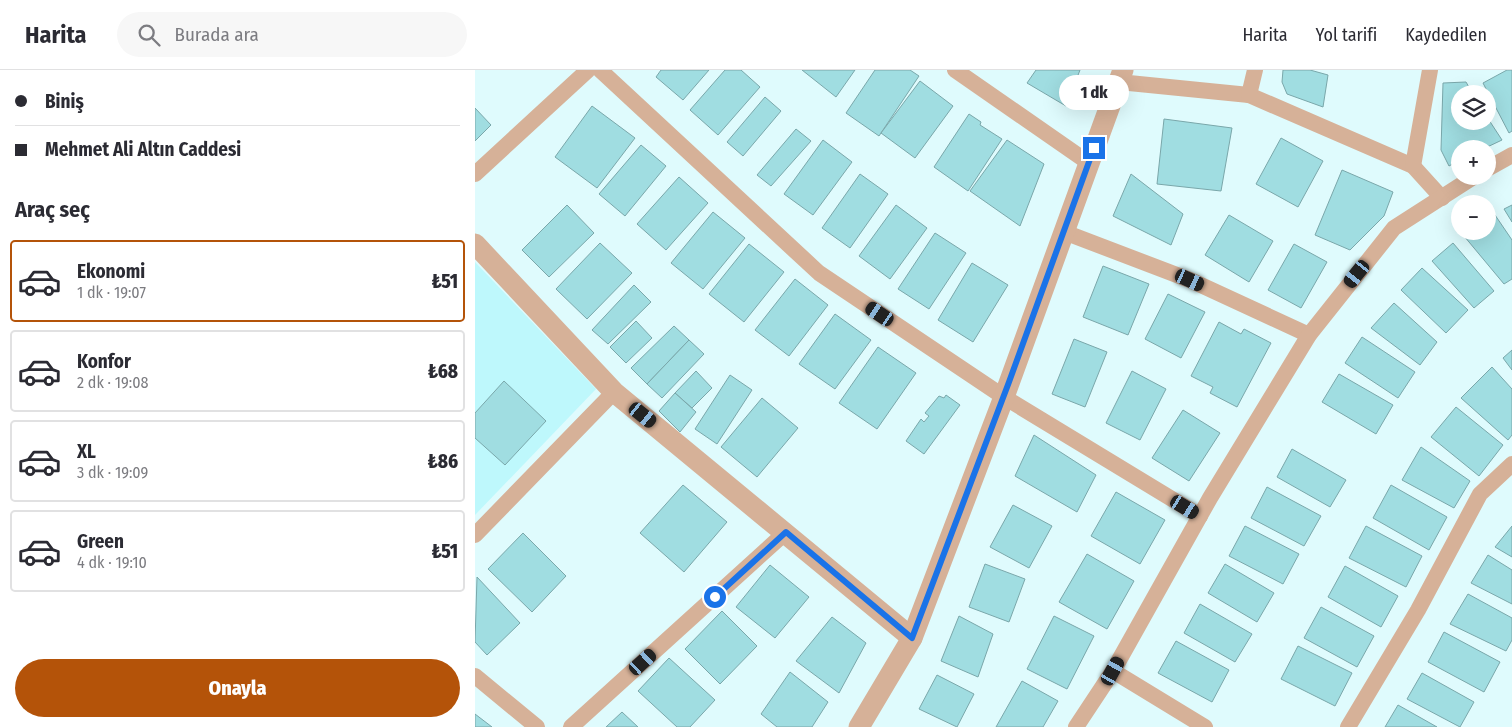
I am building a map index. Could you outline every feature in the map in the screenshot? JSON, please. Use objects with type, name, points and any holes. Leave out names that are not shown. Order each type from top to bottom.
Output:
[{"type":"street","points":[[475,174],[588,70]]},
{"type":"street","points":[[600,70],[819,273],[1004,397],[1200,516]]},
{"type":"street","points":[[955,70],[1089,163]]},
{"type":"street","points":[[1249,94],[1255,70]]},
{"type":"street","points":[[1413,166],[1429,70]]},
{"type":"street","points":[[859,727],[912,638],[1004,397],[1121,76],[1249,94],[1413,166],[1442,198]]},
{"type":"street","points":[[1496,163],[1512,154]]},
{"type":"street","points":[[1076,727],[1113,671],[1200,516],[1309,335],[1394,228],[1462,185]]},
{"type":"street","points":[[1064,232],[1190,280],[1309,335]]},
{"type":"street","points":[[475,244],[614,392],[786,532],[912,638]]},
{"type":"street","points":[[475,535],[614,392]]},
{"type":"street","points":[[1348,727],[1418,610],[1480,494],[1512,464]]},
{"type":"street","points":[[571,727],[786,532]]},
{"type":"street","points":[[1113,671],[1205,727]]},
{"type":"street","points":[[475,676],[537,727]]},
{"type":"shaded area","points":[[475,262],[596,389],[475,515]]},
{"type":"building","points":[[661,70],[709,70],[683,100],[656,77]]},
{"type":"building","points":[[725,70],[741,70],[760,87],[718,135],[690,110]]},
{"type":"building","points":[[802,70],[855,70],[836,97]]},
{"type":"building","points":[[875,70],[910,70],[919,76],[879,136],[846,113]]},
{"type":"building","points":[[1036,70],[1080,70],[1066,106],[1027,83]]},
{"type":"building","points":[[1283,70],[1310,70],[1328,75],[1323,107],[1287,94],[1282,82]]},
{"type":"building","points":[[1507,70],[1512,70],[1512,131],[1509,133],[1496,108],[1496,85],[1484,85],[1483,83]]},
{"type":"building","points":[[920,81],[953,106],[915,158],[881,133]]},
{"type":"building","points":[[1466,82],[1468,85],[1451,85],[1451,130],[1495,130],[1502,140],[1496,143],[1496,140],[1451,140],[1451,165],[1449,166],[1441,150],[1443,83]]},
{"type":"building","points":[[765,97],[781,111],[743,156],[727,142]]},
{"type":"building","points":[[592,106],[635,138],[597,188],[555,157]]},
{"type":"building","points":[[475,108],[491,125],[475,141]]},
{"type":"building","points":[[969,114],[981,122],[980,125],[1002,139],[968,191],[934,167]]},
{"type":"building","points":[[1164,119],[1232,128],[1221,191],[1157,184]]},
{"type":"building","points":[[796,129],[811,141],[771,186],[757,175]]},
{"type":"building","points":[[1281,138],[1323,161],[1298,207],[1256,184]]},
{"type":"building","points":[[823,140],[852,162],[813,215],[784,194]]},
{"type":"building","points":[[1007,140],[1044,164],[1020,226],[970,191]]},
{"type":"building","points":[[641,145],[666,166],[625,216],[599,194]]},
{"type":"building","points":[[1342,170],[1393,192],[1384,216],[1350,250],[1315,235]]},
{"type":"building","points":[[860,174],[888,194],[850,248],[822,228]]},
{"type":"building","points":[[1131,174],[1183,214],[1171,245],[1113,216]]},
{"type":"building","points":[[679,177],[708,203],[666,250],[637,224]]},
{"type":"building","points":[[567,205],[594,233],[549,277],[522,250]]},
{"type":"building","points":[[896,205],[927,228],[890,279],[859,256]]},
{"type":"building","points":[[1512,205],[1512,222],[1504,209]]},
{"type":"building","points":[[713,212],[745,238],[703,289],[671,263]]},
{"type":"building","points":[[1229,215],[1273,241],[1249,282],[1205,255]]},
{"type":"building","points":[[1496,216],[1512,240],[1512,279],[1504,284],[1467,240],[1496,240]]},
{"type":"building","points":[[935,233],[966,253],[929,309],[898,289]]},
{"type":"building","points":[[600,243],[632,273],[587,319],[556,289]]},
{"type":"building","points":[[1453,243],[1494,291],[1474,308],[1432,261]]},
{"type":"building","points":[[749,244],[784,272],[744,322],[709,294]]},
{"type":"building","points":[[1294,244],[1327,262],[1301,308],[1268,290]]},
{"type":"building","points":[[972,263],[1008,285],[973,342],[938,320]]},
{"type":"building","points":[[1103,266],[1149,284],[1128,335],[1083,317]]},
{"type":"building","points":[[1422,268],[1468,310],[1446,333],[1401,290]]},
{"type":"building","points":[[795,279],[828,305],[789,356],[755,330]]},
{"type":"building","points":[[634,285],[651,302],[608,344],[592,330]]},
{"type":"building","points":[[1168,294],[1205,312],[1181,358],[1145,339]]},
{"type":"building","points":[[1394,303],[1437,342],[1420,365],[1371,328]]},
{"type":"building","points":[[835,314],[871,340],[835,389],[799,364]]},
{"type":"building","points":[[636,321],[652,338],[626,363],[610,347]]},
{"type":"building","points":[[1219,322],[1241,334],[1244,329],[1271,343],[1237,407],[1210,393],[1213,387],[1191,376]]},
{"type":"building","points":[[674,326],[689,340],[647,384],[631,368]]},
{"type":"building","points":[[1362,337],[1415,372],[1398,398],[1345,363]]},
{"type":"building","points":[[1074,339],[1107,352],[1085,407],[1052,394]]},
{"type":"building","points":[[689,340],[704,354],[662,398],[647,384]]},
{"type":"building","points":[[878,347],[916,373],[877,429],[839,403]]},
{"type":"building","points":[[1512,350],[1512,370],[1503,358]]},
{"type":"building","points":[[1492,367],[1512,389],[1512,435],[1508,440],[1461,398]]},
{"type":"building","points":[[696,371],[712,388],[692,408],[675,393]]},
{"type":"building","points":[[1132,371],[1166,389],[1140,440],[1106,423]]},
{"type":"building","points":[[1339,374],[1393,405],[1376,434],[1322,402]]},
{"type":"building","points":[[730,375],[752,390],[717,444],[695,429]]},
{"type":"building","points":[[504,381],[546,421],[505,465],[475,438],[475,413]]},
{"type":"building","points":[[675,393],[696,412],[680,432],[659,411]]},
{"type":"building","points":[[946,395],[960,405],[924,454],[906,441],[921,419],[924,422],[929,416],[925,413],[939,396],[944,398]]},
{"type":"building","points":[[762,398],[798,428],[757,477],[721,447]]},
{"type":"building","points":[[1456,407],[1503,445],[1479,476],[1431,437]]},
{"type":"building","points":[[1183,410],[1220,433],[1189,481],[1152,458]]},
{"type":"building","points":[[1034,435],[1096,475],[1077,512],[1015,476]]},
{"type":"building","points":[[1421,447],[1470,481],[1454,508],[1402,480]]},
{"type":"building","points":[[1292,449],[1346,480],[1330,507],[1277,477]]},
{"type":"building","points":[[683,485],[727,522],[684,572],[640,533]]},
{"type":"building","points":[[1391,485],[1447,517],[1429,550],[1373,518]]},
{"type":"building","points":[[1267,487],[1321,516],[1304,546],[1251,518]]},
{"type":"building","points":[[1116,492],[1165,520],[1140,564],[1091,536]]},
{"type":"building","points":[[1013,505],[1052,526],[1029,568],[990,547]]},
{"type":"building","points":[[1245,526],[1299,554],[1283,584],[1229,556]]},
{"type":"building","points":[[1366,526],[1422,556],[1406,587],[1349,558]]},
{"type":"building","points":[[1512,526],[1512,557],[1495,547]]},
{"type":"building","points":[[523,533],[566,576],[532,612],[488,569]]},
{"type":"building","points":[[1087,554],[1134,581],[1107,629],[1059,602]]},
{"type":"building","points":[[1488,555],[1512,570],[1512,604],[1471,583]]},
{"type":"building","points":[[985,564],[1025,579],[1009,622],[969,607]]},
{"type":"building","points":[[1225,564],[1274,593],[1257,622],[1208,593]]},
{"type":"building","points":[[770,565],[809,597],[775,638],[736,607]]},
{"type":"building","points":[[1345,566],[1398,596],[1381,627],[1328,597]]},
{"type":"building","points":[[477,577],[520,623],[487,655],[475,642]]},
{"type":"building","points":[[1468,594],[1512,618],[1512,640],[1506,651],[1450,624]]},
{"type":"building","points":[[1200,604],[1252,634],[1235,662],[1184,633]]},
{"type":"building","points":[[1321,607],[1374,636],[1357,667],[1304,638]]},
{"type":"building","points":[[722,611],[757,646],[720,684],[685,649]]},
{"type":"building","points":[[959,616],[993,634],[978,677],[941,661]]},
{"type":"building","points":[[1054,616],[1094,636],[1067,689],[1027,669]]},
{"type":"building","points":[[832,617],[866,643],[839,693],[796,661]]},
{"type":"building","points":[[1444,632],[1500,662],[1484,692],[1428,662]]},
{"type":"building","points":[[1176,641],[1229,670],[1212,702],[1158,673]]},
{"type":"building","points":[[1298,646],[1352,673],[1335,706],[1281,679]]},
{"type":"building","points":[[669,658],[715,700],[690,727],[677,727],[638,691]]},
{"type":"building","points":[[790,672],[828,702],[812,727],[777,727],[761,714]]},
{"type":"building","points":[[1422,673],[1474,702],[1460,727],[1407,699]]},
{"type":"building","points":[[937,675],[974,694],[957,727],[919,709]]},
{"type":"building","points":[[1022,681],[1058,701],[1043,727],[996,727]]},
{"type":"building","points":[[1398,705],[1437,727],[1385,727]]},
{"type":"building","points":[[622,712],[638,727],[606,727]]},
{"type":"building","points":[[475,714],[492,727],[475,727]]},
{"type":"route","points":[[715,597],[786,532],[912,638],[1009,382],[1094,148]]}]
